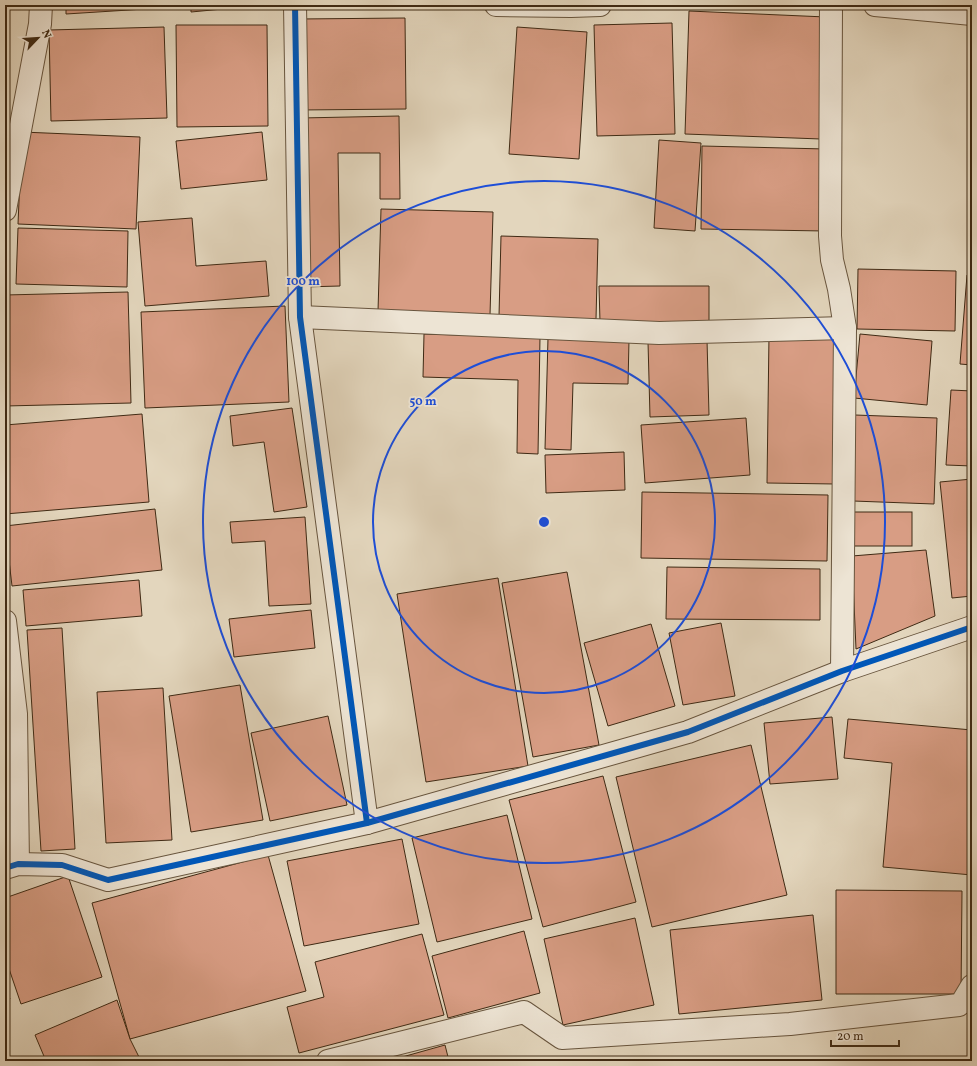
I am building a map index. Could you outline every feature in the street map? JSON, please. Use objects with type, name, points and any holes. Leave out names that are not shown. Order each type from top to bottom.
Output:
[{"type":"street","points":[[5,210],[7,189],[40,24],[41,5]]},
{"type":"street","points":[[295,5],[300,317],[367,823]]},
{"type":"street","points":[[496,5],[600,5]]},
{"type":"street","points":[[831,5],[830,236],[832,260],[839,290],[845,328],[842,671]]},
{"type":"street","points":[[875,5],[972,14]]},
{"type":"street","points":[[300,317],[659,333],[845,328]]},
{"type":"street","points":[[5,621],[16,714],[12,866],[62,865],[108,880],[367,823],[688,732],[842,671],[972,627]]},
{"type":"street","points":[[328,1061],[524,1012],[562,1038],[790,1024],[958,1005],[963,1001],[972,986]]},
{"type":"building","points":[[5,5],[7,5],[6,32],[5,32]]},
{"type":"building","points":[[66,5],[176,5],[176,7],[66,14]]},
{"type":"building","points":[[191,5],[265,5],[191,12]]},
{"type":"building","points":[[689,11],[826,17],[821,139],[685,134]]},
{"type":"building","points":[[405,18],[406,109],[300,110],[299,19]]},
{"type":"building","points":[[672,23],[675,134],[597,136],[594,25]]},
{"type":"building","points":[[176,25],[267,25],[268,126],[177,127]]},
{"type":"building","points":[[164,27],[167,118],[51,121],[49,30]]},
{"type":"building","points":[[517,27],[587,32],[579,159],[509,154]]},
{"type":"building","points":[[399,116],[400,199],[380,199],[380,153],[338,153],[340,286],[303,287],[300,118]]},
{"type":"building","points":[[22,132],[140,137],[136,229],[18,224]]},
{"type":"building","points":[[262,132],[267,180],[181,189],[176,141]]},
{"type":"building","points":[[659,140],[701,143],[695,231],[654,228]]},
{"type":"building","points":[[702,146],[826,149],[825,231],[701,229]]},
{"type":"building","points":[[381,209],[493,212],[490,315],[378,311]]},
{"type":"building","points":[[192,218],[196,266],[266,261],[269,296],[145,306],[138,222]]},
{"type":"building","points":[[18,228],[128,231],[127,287],[16,284]]},
{"type":"building","points":[[501,236],[598,239],[596,319],[499,316]]},
{"type":"building","points":[[858,269],[956,271],[955,331],[857,329]]},
{"type":"building","points":[[967,275],[972,275],[972,365],[960,364]]},
{"type":"building","points":[[599,286],[709,286],[709,322],[600,322]]},
{"type":"building","points":[[128,292],[131,403],[5,406],[5,295]]},
{"type":"building","points":[[285,306],[289,402],[145,408],[141,312]]},
{"type":"building","points":[[424,334],[540,337],[538,454],[517,453],[518,380],[423,377]]},
{"type":"building","points":[[860,334],[932,341],[927,405],[854,398]]},
{"type":"building","points":[[769,335],[837,336],[835,484],[767,483]]},
{"type":"building","points":[[548,338],[629,340],[628,384],[573,383],[571,450],[545,449]]},
{"type":"building","points":[[707,340],[709,415],[650,417],[648,342]]},
{"type":"building","points":[[951,390],[972,391],[972,466],[946,465]]},
{"type":"building","points":[[292,408],[307,507],[274,512],[264,442],[233,446],[230,416]]},
{"type":"building","points":[[142,414],[149,502],[5,514],[5,425]]},
{"type":"building","points":[[855,415],[937,418],[934,504],[853,501]]},
{"type":"building","points":[[746,418],[750,475],[645,483],[641,425]]},
{"type":"building","points":[[624,452],[625,490],[546,493],[545,455]]},
{"type":"building","points":[[972,479],[972,596],[952,598],[940,482]]},
{"type":"building","points":[[642,492],[828,495],[827,561],[641,558]]},
{"type":"building","points":[[155,509],[162,570],[12,586],[5,526]]},
{"type":"building","points":[[850,512],[912,512],[912,546],[850,546]]},
{"type":"building","points":[[305,517],[311,604],[269,606],[265,541],[232,543],[230,522]]},
{"type":"building","points":[[926,550],[935,616],[856,649],[852,556]]},
{"type":"building","points":[[667,567],[820,569],[820,620],[666,619]]},
{"type":"building","points":[[567,572],[599,745],[533,757],[502,583]]},
{"type":"building","points":[[498,578],[528,766],[426,782],[397,594]]},
{"type":"building","points":[[139,580],[142,616],[26,626],[23,590]]},
{"type":"building","points":[[311,610],[315,648],[234,657],[229,619]]},
{"type":"building","points":[[721,623],[735,696],[683,705],[669,633]]},
{"type":"building","points":[[651,624],[675,706],[608,726],[584,643]]},
{"type":"building","points":[[62,628],[75,849],[41,851],[27,630]]},
{"type":"building","points":[[240,685],[263,820],[191,832],[169,696]]},
{"type":"building","points":[[163,688],[172,840],[106,843],[97,692]]},
{"type":"building","points":[[328,716],[347,805],[270,821],[251,733]]},
{"type":"building","points":[[832,717],[838,779],[770,784],[764,723]]},
{"type":"building","points":[[848,719],[972,730],[972,875],[883,867],[892,763],[844,758]]},
{"type":"building","points":[[751,745],[787,895],[652,927],[616,777]]},
{"type":"building","points":[[603,776],[636,902],[543,927],[509,800]]},
{"type":"building","points":[[507,815],[532,919],[437,942],[412,838]]},
{"type":"building","points":[[402,839],[419,924],[304,946],[287,861]]},
{"type":"building","points":[[268,855],[306,991],[130,1039],[92,903]]},
{"type":"building","points":[[68,876],[102,977],[21,1004],[5,957],[5,898]]},
{"type":"building","points":[[836,890],[962,891],[961,994],[836,994]]},
{"type":"building","points":[[813,915],[822,1000],[679,1014],[670,930]]},
{"type":"building","points":[[635,918],[654,1005],[563,1025],[544,939]]},
{"type":"building","points":[[524,931],[540,993],[448,1018],[432,956]]},
{"type":"building","points":[[422,934],[444,1015],[299,1053],[287,1007],[324,997],[315,962]]},
{"type":"building","points":[[5,988],[10,999],[5,1001]]},
{"type":"building","points":[[117,1000],[130,1039],[141,1061],[46,1061],[35,1035]]},
{"type":"building","points":[[445,1045],[449,1061],[388,1061]]},
{"type":"cycle path","points":[[295,5],[300,317],[367,823]]},
{"type":"cycle path","points":[[5,868],[18,864],[62,865],[108,880],[367,823],[688,732],[842,671],[972,627]]}]
